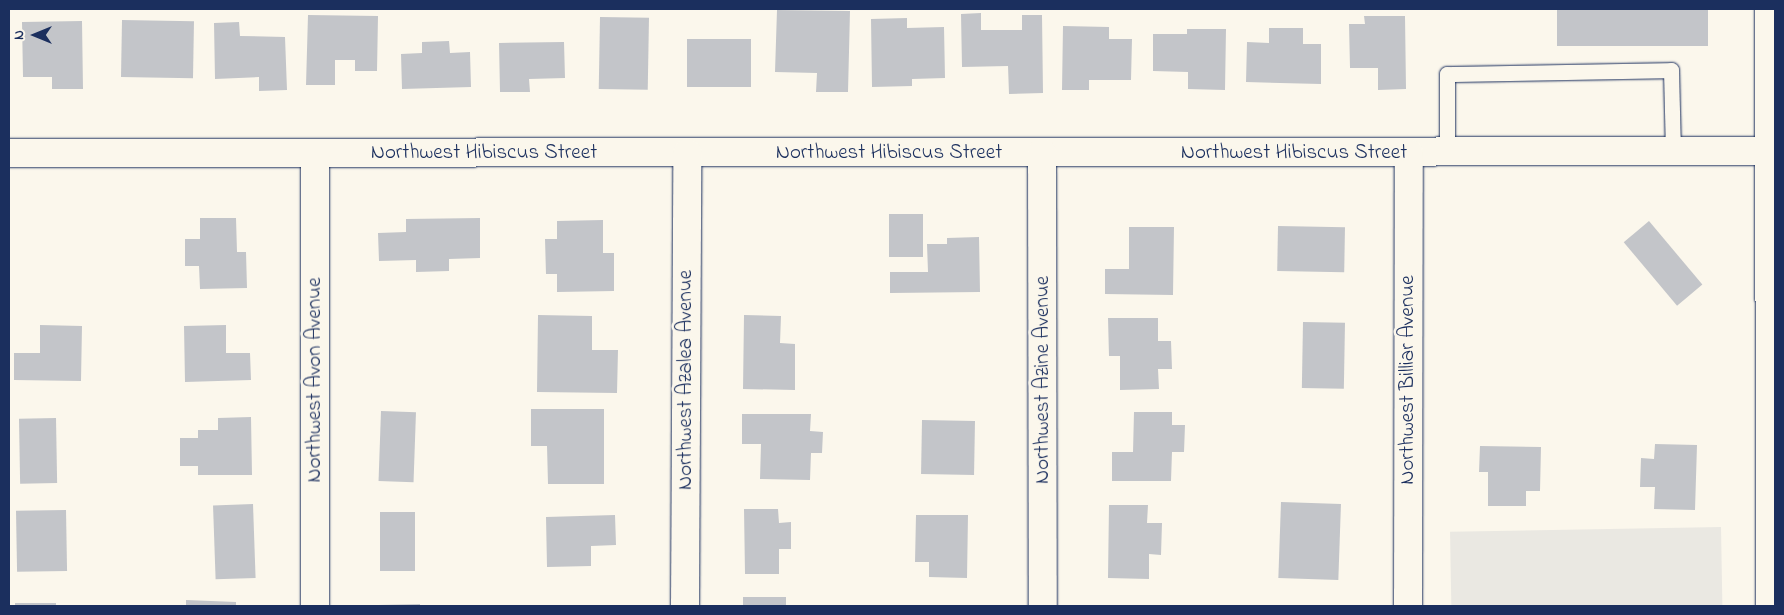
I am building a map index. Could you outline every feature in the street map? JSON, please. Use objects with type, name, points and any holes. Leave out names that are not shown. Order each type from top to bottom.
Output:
[{"type":"street","points":[[1769,9],[1772,151],[1770,606]]},
{"type":"street","name":"Northwest Hibiscus Street","points":[[9,153],[1447,153],[1772,151]]},
{"type":"street","name":"Northwest Azalea Avenue","points":[[685,606],[687,153]]},
{"type":"street","name":"Northwest Azine Avenue","points":[[1042,153],[1043,606]]},
{"type":"street","name":"Northwest Billiar Avenue","points":[[1408,606],[1409,153]]},
{"type":"street","name":"Northwest Avon Avenue","points":[[315,154],[315,606]]},
{"type":"lane","points":[[1447,153],[1447,74],[1672,70],[1673,152]]},
{"type":"shaded area","points":[[1721,527],[1722,606],[1451,606],[1450,532]]},
{"type":"building","points":[[1557,9],[1708,9],[1708,46],[1557,46]]},
{"type":"building","points":[[777,10],[850,11],[848,92],[816,92],[817,73],[775,72]]},
{"type":"building","points":[[981,13],[981,30],[1022,30],[1022,15],[1042,15],[1043,93],[1009,94],[1008,66],[962,67],[961,14]]},
{"type":"building","points":[[308,15],[378,16],[377,71],[355,71],[355,60],[335,60],[335,85],[306,85]]},
{"type":"building","points":[[1364,16],[1405,16],[1406,89],[1378,90],[1378,68],[1350,68],[1349,24],[1365,24]]},
{"type":"building","points":[[600,17],[649,18],[648,90],[599,89]]},
{"type":"building","points":[[907,18],[907,28],[944,27],[945,78],[912,79],[912,86],[872,87],[871,19]]},
{"type":"building","points":[[122,20],[194,21],[193,78],[121,77]]},
{"type":"building","points":[[82,21],[83,89],[52,89],[52,77],[23,77],[22,22]]},
{"type":"building","points":[[239,22],[240,36],[285,37],[287,90],[259,91],[259,77],[215,79],[214,23]]},
{"type":"building","points":[[1063,26],[1109,27],[1109,39],[1132,39],[1131,80],[1089,80],[1089,90],[1062,90]]},
{"type":"building","points":[[1269,28],[1303,28],[1303,44],[1321,44],[1321,84],[1246,82],[1247,42],[1269,43]]},
{"type":"building","points":[[1187,29],[1226,29],[1225,90],[1188,89],[1188,72],[1153,71],[1153,34],[1187,34]]},
{"type":"building","points":[[687,39],[751,39],[751,87],[687,87]]},
{"type":"building","points":[[449,41],[450,53],[470,52],[471,87],[402,89],[401,54],[422,53],[422,42]]},
{"type":"building","points":[[564,42],[565,78],[529,79],[530,92],[500,92],[499,43]]},
{"type":"building","points":[[889,214],[923,214],[923,257],[889,257]]},
{"type":"building","points":[[200,218],[236,218],[237,252],[246,252],[247,288],[200,289],[199,266],[185,266],[185,239],[200,239]]},
{"type":"building","points":[[480,218],[480,258],[449,259],[449,271],[416,272],[416,260],[379,261],[378,233],[406,232],[406,219]]},
{"type":"building","points":[[603,220],[603,253],[614,253],[614,291],[557,292],[557,274],[546,274],[545,239],[557,239],[557,221]]},
{"type":"building","points":[[1649,221],[1702,285],[1677,306],[1624,242]]},
{"type":"building","points":[[1278,226],[1345,227],[1344,272],[1277,271]]},
{"type":"building","points":[[1129,227],[1174,227],[1173,295],[1105,294],[1105,269],[1129,269]]},
{"type":"building","points":[[979,237],[980,292],[890,293],[890,272],[928,272],[927,244],[947,244],[947,238]]},
{"type":"building","points":[[538,315],[592,316],[592,350],[618,350],[617,393],[537,392]]},
{"type":"building","points":[[744,315],[781,316],[780,343],[795,344],[795,390],[743,389]]},
{"type":"building","points":[[1108,318],[1158,318],[1158,341],[1171,341],[1172,369],[1158,369],[1159,389],[1120,390],[1120,356],[1109,356]]},
{"type":"building","points":[[1303,322],[1345,323],[1344,389],[1302,388]]},
{"type":"building","points":[[40,325],[82,326],[81,381],[14,380],[14,353],[40,353]]},
{"type":"building","points":[[226,325],[226,353],[250,353],[251,380],[185,382],[184,326]]},
{"type":"building","points":[[531,409],[604,409],[604,484],[548,484],[547,446],[531,446]]},
{"type":"building","points":[[381,411],[416,412],[414,482],[379,481]]},
{"type":"building","points":[[1134,412],[1172,412],[1172,425],[1185,425],[1184,452],[1172,452],[1171,481],[1112,481],[1112,452],[1133,452]]},
{"type":"building","points":[[742,414],[811,414],[810,431],[823,432],[822,453],[811,453],[810,480],[760,479],[761,444],[742,444]]},
{"type":"building","points":[[251,417],[252,475],[198,475],[198,466],[180,466],[180,438],[198,438],[198,430],[218,430],[218,418]]},
{"type":"building","points":[[56,418],[57,483],[20,484],[19,419]]},
{"type":"building","points":[[922,420],[975,421],[974,475],[921,474]]},
{"type":"building","points":[[1655,444],[1697,445],[1695,510],[1654,509],[1655,487],[1640,487],[1641,458],[1654,459]]},
{"type":"building","points":[[1480,446],[1541,447],[1540,491],[1526,491],[1526,506],[1488,506],[1488,472],[1479,472]]},
{"type":"building","points":[[1281,502],[1341,504],[1338,580],[1278,578]]},
{"type":"building","points":[[253,504],[256,578],[216,579],[213,505]]},
{"type":"building","points":[[1109,505],[1148,505],[1147,523],[1162,523],[1161,555],[1149,554],[1149,579],[1108,578]]},
{"type":"building","points":[[744,509],[778,509],[779,523],[791,522],[791,549],[779,549],[779,574],[745,574]]},
{"type":"building","points":[[66,510],[67,571],[17,572],[16,511]]},
{"type":"building","points":[[380,512],[415,512],[415,571],[380,571]]},
{"type":"building","points":[[615,515],[616,545],[591,546],[591,566],[547,567],[546,517]]},
{"type":"building","points":[[916,515],[968,515],[967,578],[929,577],[929,562],[915,562]]},
{"type":"building","points":[[743,597],[786,597],[786,606],[743,606]]},
{"type":"building","points":[[186,600],[236,602],[236,606],[186,606]]},
{"type":"building","points":[[15,603],[56,603],[56,606],[15,606]]},
{"type":"building","points":[[420,604],[420,606],[378,606],[378,605]]}]
